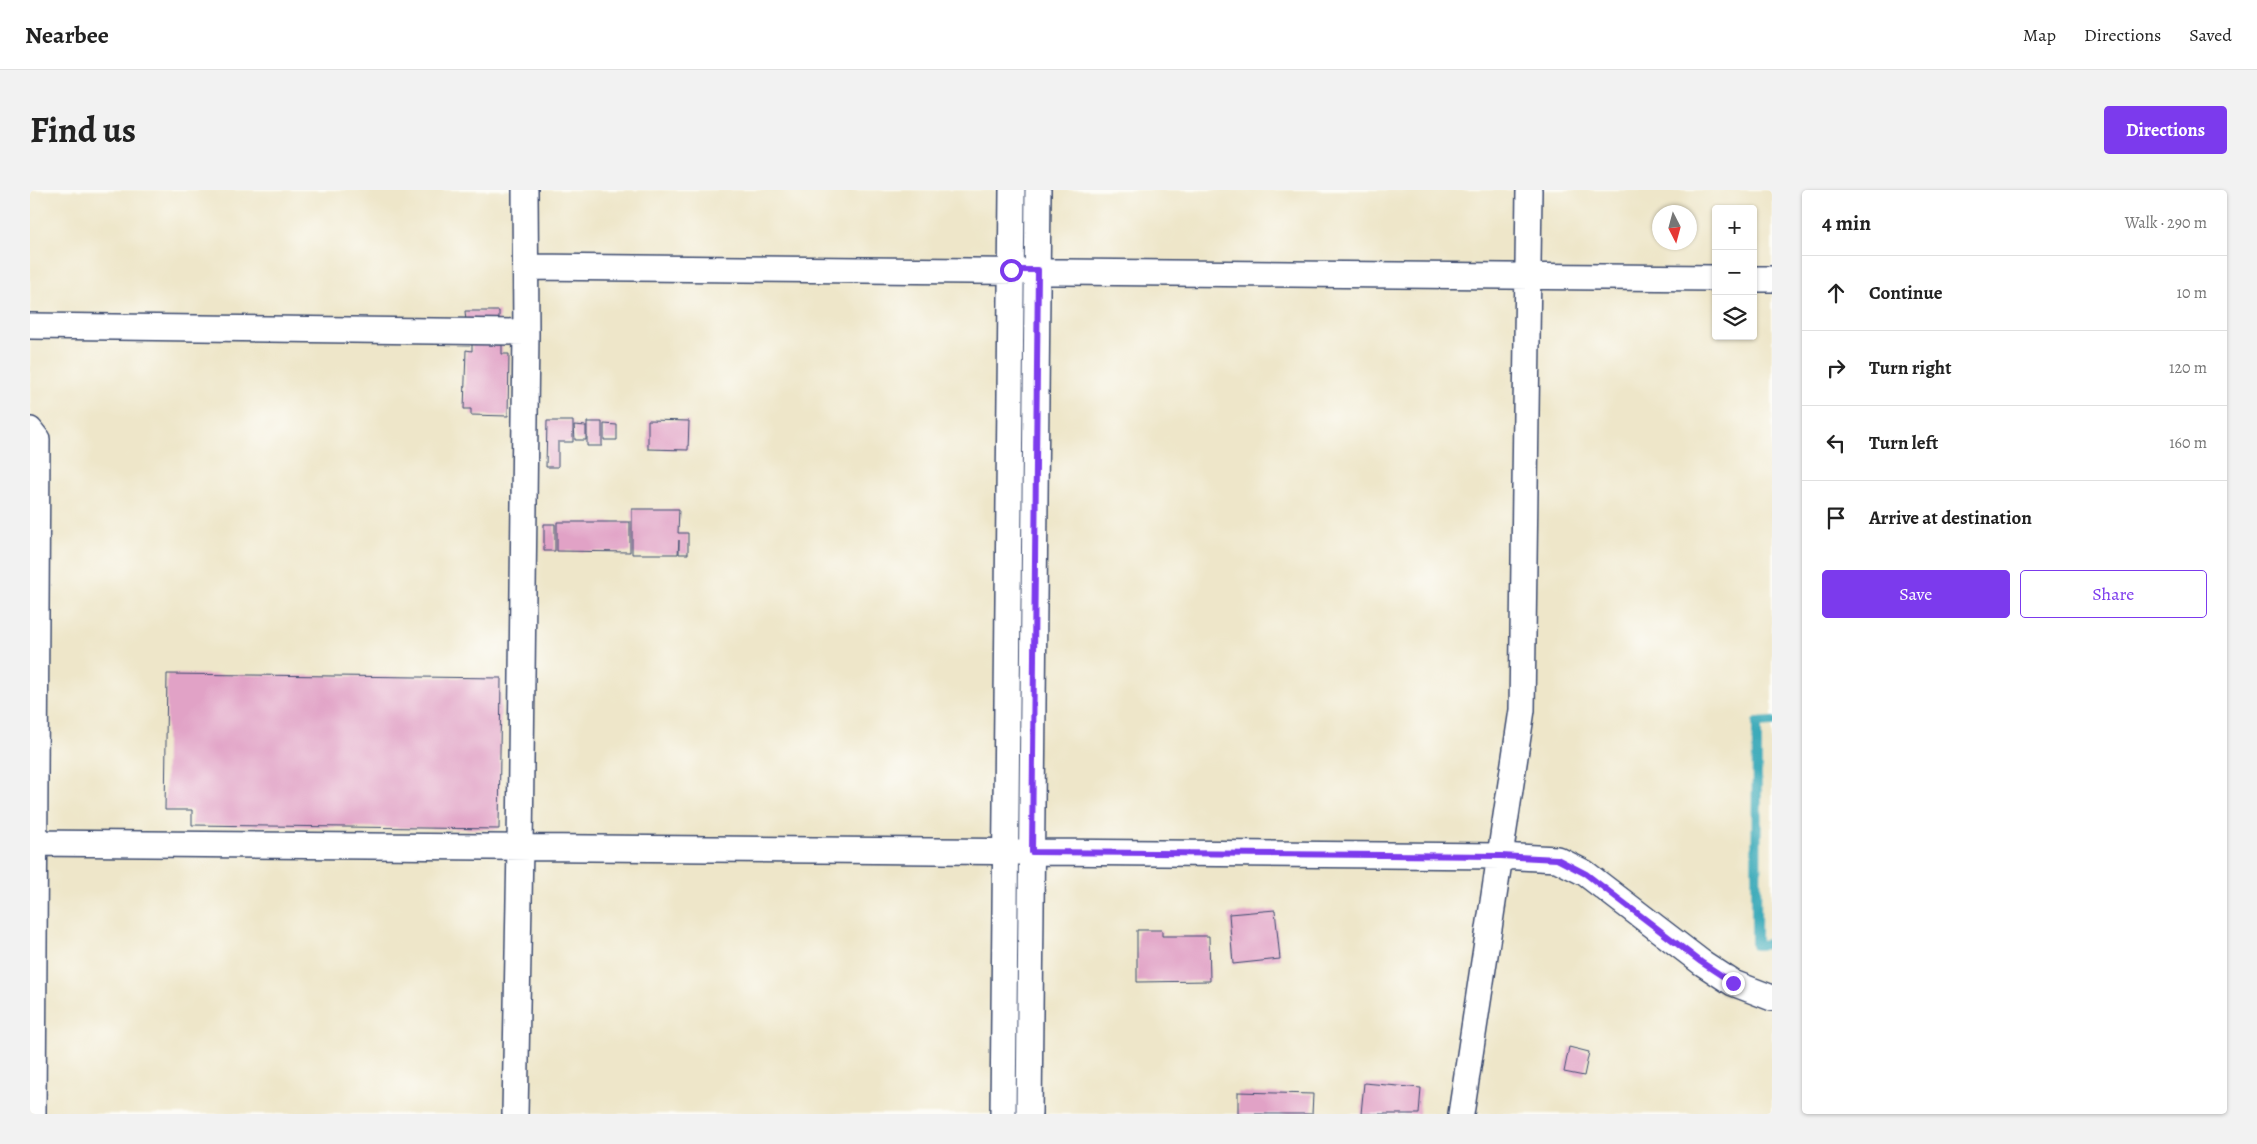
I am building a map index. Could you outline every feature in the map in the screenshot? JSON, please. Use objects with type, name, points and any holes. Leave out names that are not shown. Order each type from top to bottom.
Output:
[{"type":"street","points":[[515,1114],[527,267],[526,190]]},
{"type":"street","points":[[1003,1114],[1012,190]]},
{"type":"street","points":[[1029,1114],[1038,190]]},
{"type":"street","points":[[1461,1114],[1522,710],[1529,190]]},
{"type":"street","points":[[527,267],[1038,270],[1712,278]]},
{"type":"street","points":[[1757,279],[1772,279]]},
{"type":"street","points":[[30,326],[526,332]]},
{"type":"street","points":[[30,430],[37,439],[33,843],[33,1114]]},
{"type":"street","points":[[33,843],[1501,856],[1557,859],[1586,874],[1701,962],[1733,983],[1772,998]]},
{"type":"building","points":[[465,311],[499,311],[499,321],[466,321]]},
{"type":"building","points":[[472,344],[502,345],[502,354],[509,354],[508,416],[471,415],[471,409],[464,409],[466,350],[472,351]]},
{"type":"building","points":[[648,420],[689,421],[688,450],[648,449]]},
{"type":"building","points":[[547,421],[573,421],[573,442],[558,442],[558,467],[546,467]]},
{"type":"building","points":[[587,422],[602,422],[602,446],[587,446]]},
{"type":"building","points":[[604,424],[617,425],[617,440],[604,440]]},
{"type":"building","points":[[574,425],[586,426],[586,440],[575,440]]},
{"type":"building","points":[[632,509],[679,509],[678,533],[688,533],[688,554],[679,554],[679,540],[678,554],[632,554]]},
{"type":"building","points":[[557,522],[630,522],[630,552],[557,551]]},
{"type":"building","points":[[544,524],[555,524],[555,551],[544,551]]},
{"type":"building","points":[[167,674],[501,678],[499,829],[192,825],[192,810],[165,810]]},
{"type":"building","points":[[1275,910],[1280,959],[1233,964],[1229,914]]},
{"type":"building","points":[[1137,930],[1162,930],[1162,936],[1209,936],[1210,981],[1137,982]]},
{"type":"building","points":[[1569,1047],[1589,1052],[1584,1076],[1564,1072]]},
{"type":"building","points":[[1364,1083],[1421,1088],[1419,1114],[1361,1114]]},
{"type":"building","points":[[1238,1092],[1313,1094],[1312,1114],[1238,1114]]},
{"type":"waterway","points":[[1025,190],[1025,255]]},
{"type":"waterway","points":[[1019,829],[1024,284]]},
{"type":"waterway","points":[[1772,722],[1757,723],[1756,945],[1772,944]]},
{"type":"waterway","points":[[1016,1114],[1018,868]]},
{"type":"route","points":[[1011,270],[1038,270],[1032,852],[1501,856],[1557,859],[1586,874],[1701,962],[1733,983]]}]
